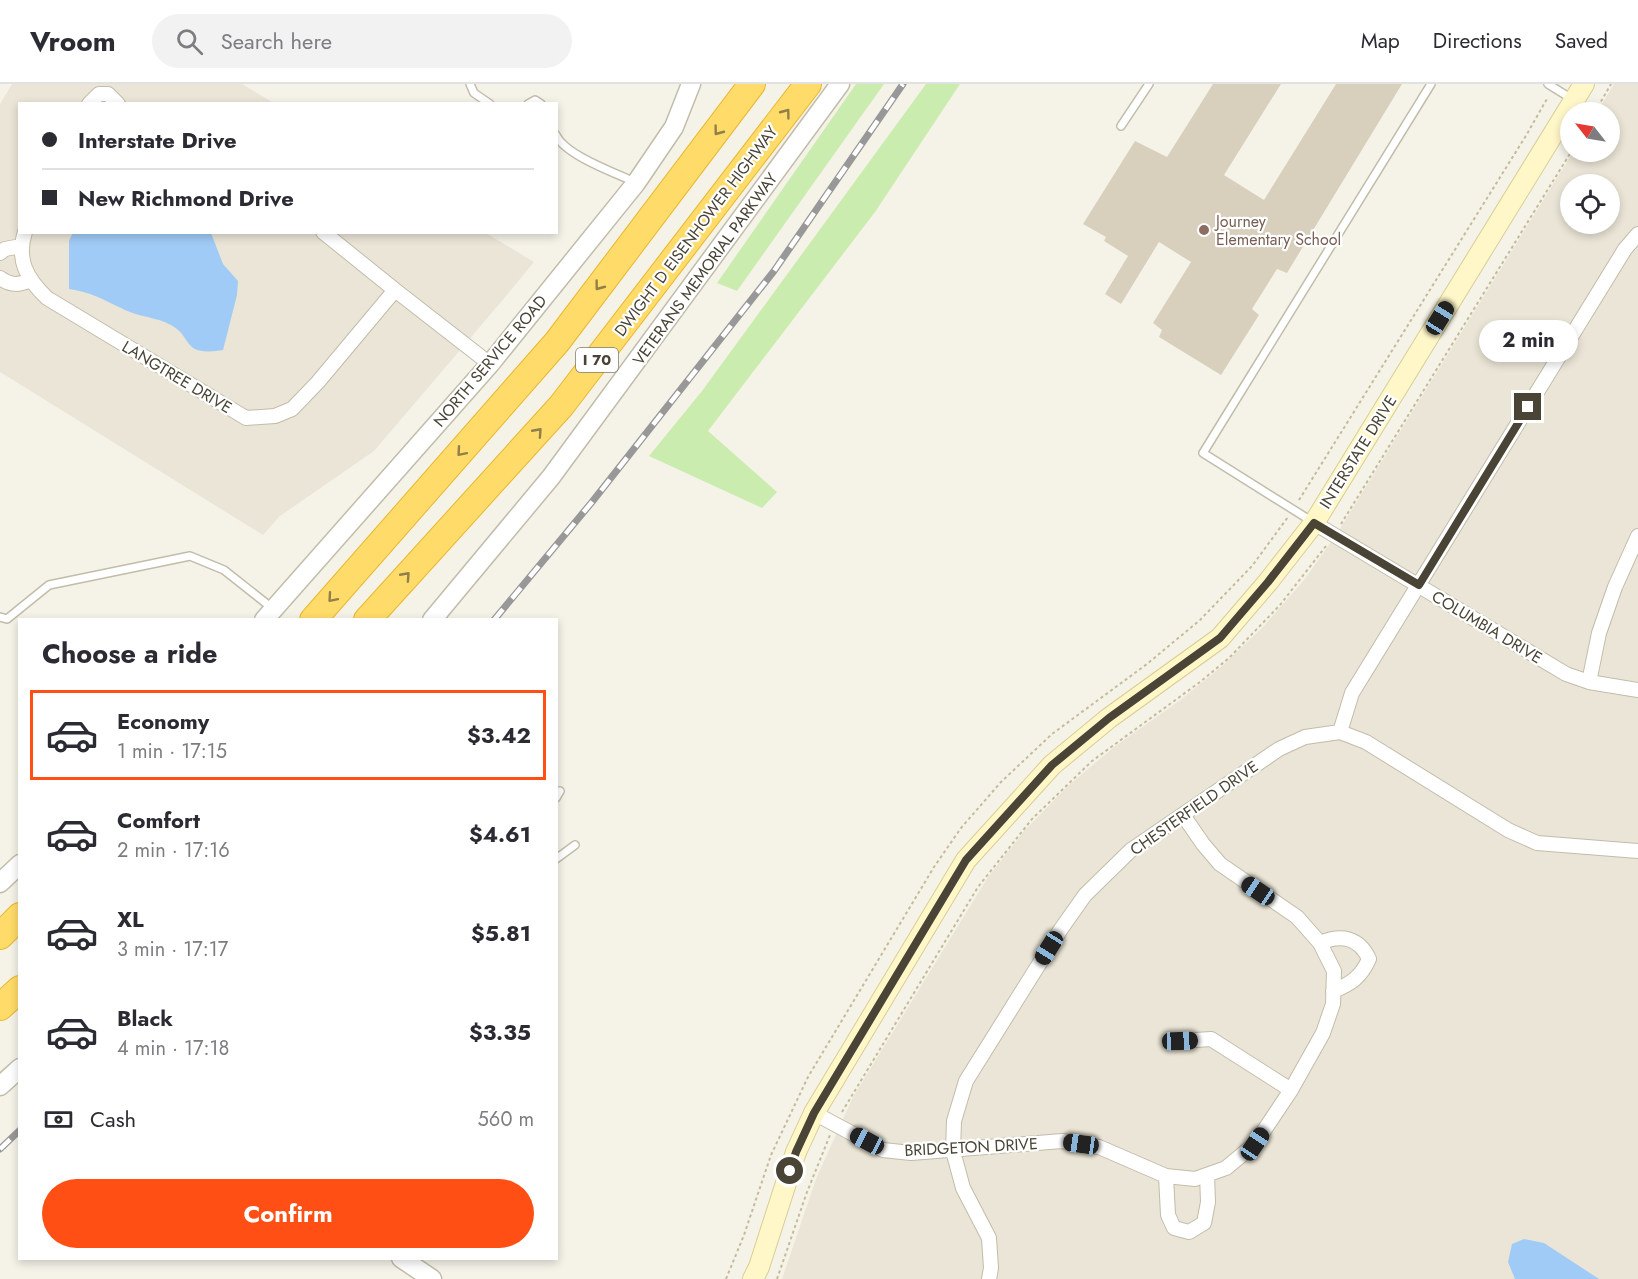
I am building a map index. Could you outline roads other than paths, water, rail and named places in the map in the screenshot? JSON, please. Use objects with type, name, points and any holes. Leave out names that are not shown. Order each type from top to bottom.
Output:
[{"type":"highway","name":"I 70","points":[[315,618],[557,342],[752,84]]},
{"type":"highway","name":"DWIGHT D EISENHOWER HIGHWAY","points":[[369,618],[561,406],[808,84]]},
{"type":"highway","points":[[0,936],[18,918]]},
{"type":"highway","points":[[0,1007],[18,991]]},
{"type":"main road","name":"INTERSTATE DRIVE","points":[[753,1279],[759,1267],[796,1152],[814,1113],[966,860],[1052,765],[1109,718],[1220,638],[1268,582],[1314,523],[1579,92]]},
{"type":"street","name":"NORTH SERVICE ROAD","points":[[269,615],[490,364],[636,183],[674,127],[691,84]]},
{"type":"street","name":"VETERANS MEMORIAL PARKWAY","points":[[434,618],[551,477],[840,84]]},
{"type":"street","points":[[90,102],[99,94],[108,94],[116,102]]},
{"type":"street","points":[[325,234],[490,364]]},
{"type":"street","points":[[1638,234],[1625,249],[1352,693],[1341,732],[1366,742],[1508,830],[1537,843],[1638,851]]},
{"type":"street","name":"LANGTREE DRIVE","points":[[0,253],[23,239],[23,261],[31,280],[46,298],[246,418],[275,416],[292,409],[318,382],[395,290]]},
{"type":"street","points":[[0,278],[5,282],[18,285],[31,280]]},
{"type":"street","name":"COLUMBIA DRIVE","points":[[1314,523],[1566,674],[1590,682],[1638,690]]},
{"type":"street","points":[[1590,682],[1599,633],[1615,587],[1638,536]]},
{"type":"street","name":"CHESTERFIELD DRIVE","points":[[989,1279],[991,1268],[989,1238],[963,1188],[953,1151],[954,1120],[966,1081],[1061,929],[1085,895],[1131,850],[1279,749],[1305,737],[1341,732]]},
{"type":"street","name":"BRIDGETON DRIVE","points":[[814,1113],[883,1150],[911,1153],[953,1151],[1062,1141],[1099,1147],[1166,1176],[1195,1179],[1226,1168],[1255,1144],[1291,1090],[1323,1033],[1333,1004],[1334,971],[1320,943],[1297,917],[1220,864],[1183,814]]},
{"type":"street","points":[[0,883],[18,866]]},
{"type":"street","points":[[1320,943],[1329,939],[1354,940],[1364,948],[1369,959],[1363,972],[1350,984],[1333,991]]},
{"type":"street","points":[[1180,1041],[1211,1039],[1291,1090]]},
{"type":"street","points":[[0,1086],[18,1070]]},
{"type":"street","points":[[1166,1176],[1168,1215],[1174,1228],[1189,1232],[1204,1223],[1208,1202],[1207,1175]]},
{"type":"street","points":[[404,1260],[432,1279]]},
{"type":"lane","points":[[471,84],[474,93],[487,102]]},
{"type":"lane","points":[[1122,126],[1149,84]]},
{"type":"lane","points":[[1314,523],[1203,453],[1431,84]]},
{"type":"lane","points":[[1548,84],[1579,92]]},
{"type":"lane","points":[[558,139],[572,152],[636,183]]},
{"type":"lane","points":[[0,617],[7,618],[49,585],[190,556],[224,570],[269,615]]},
{"type":"lane","points":[[558,858],[575,845]]},
{"type":"water","points":[[72,234],[211,234],[223,264],[238,281],[237,295],[223,350],[195,349],[172,325],[130,312],[94,295],[69,289],[69,241]]},
{"type":"water","points":[[1524,1239],[1544,1243],[1599,1279],[1515,1279],[1508,1262],[1512,1244]]},
{"type":"railway","points":[[496,618],[592,502],[774,271],[903,84]]},
{"type":"railway","points":[[0,1149],[18,1132]]},
{"type":"place","name":"Journey Elementary School","points":[[1204,230]]}]
